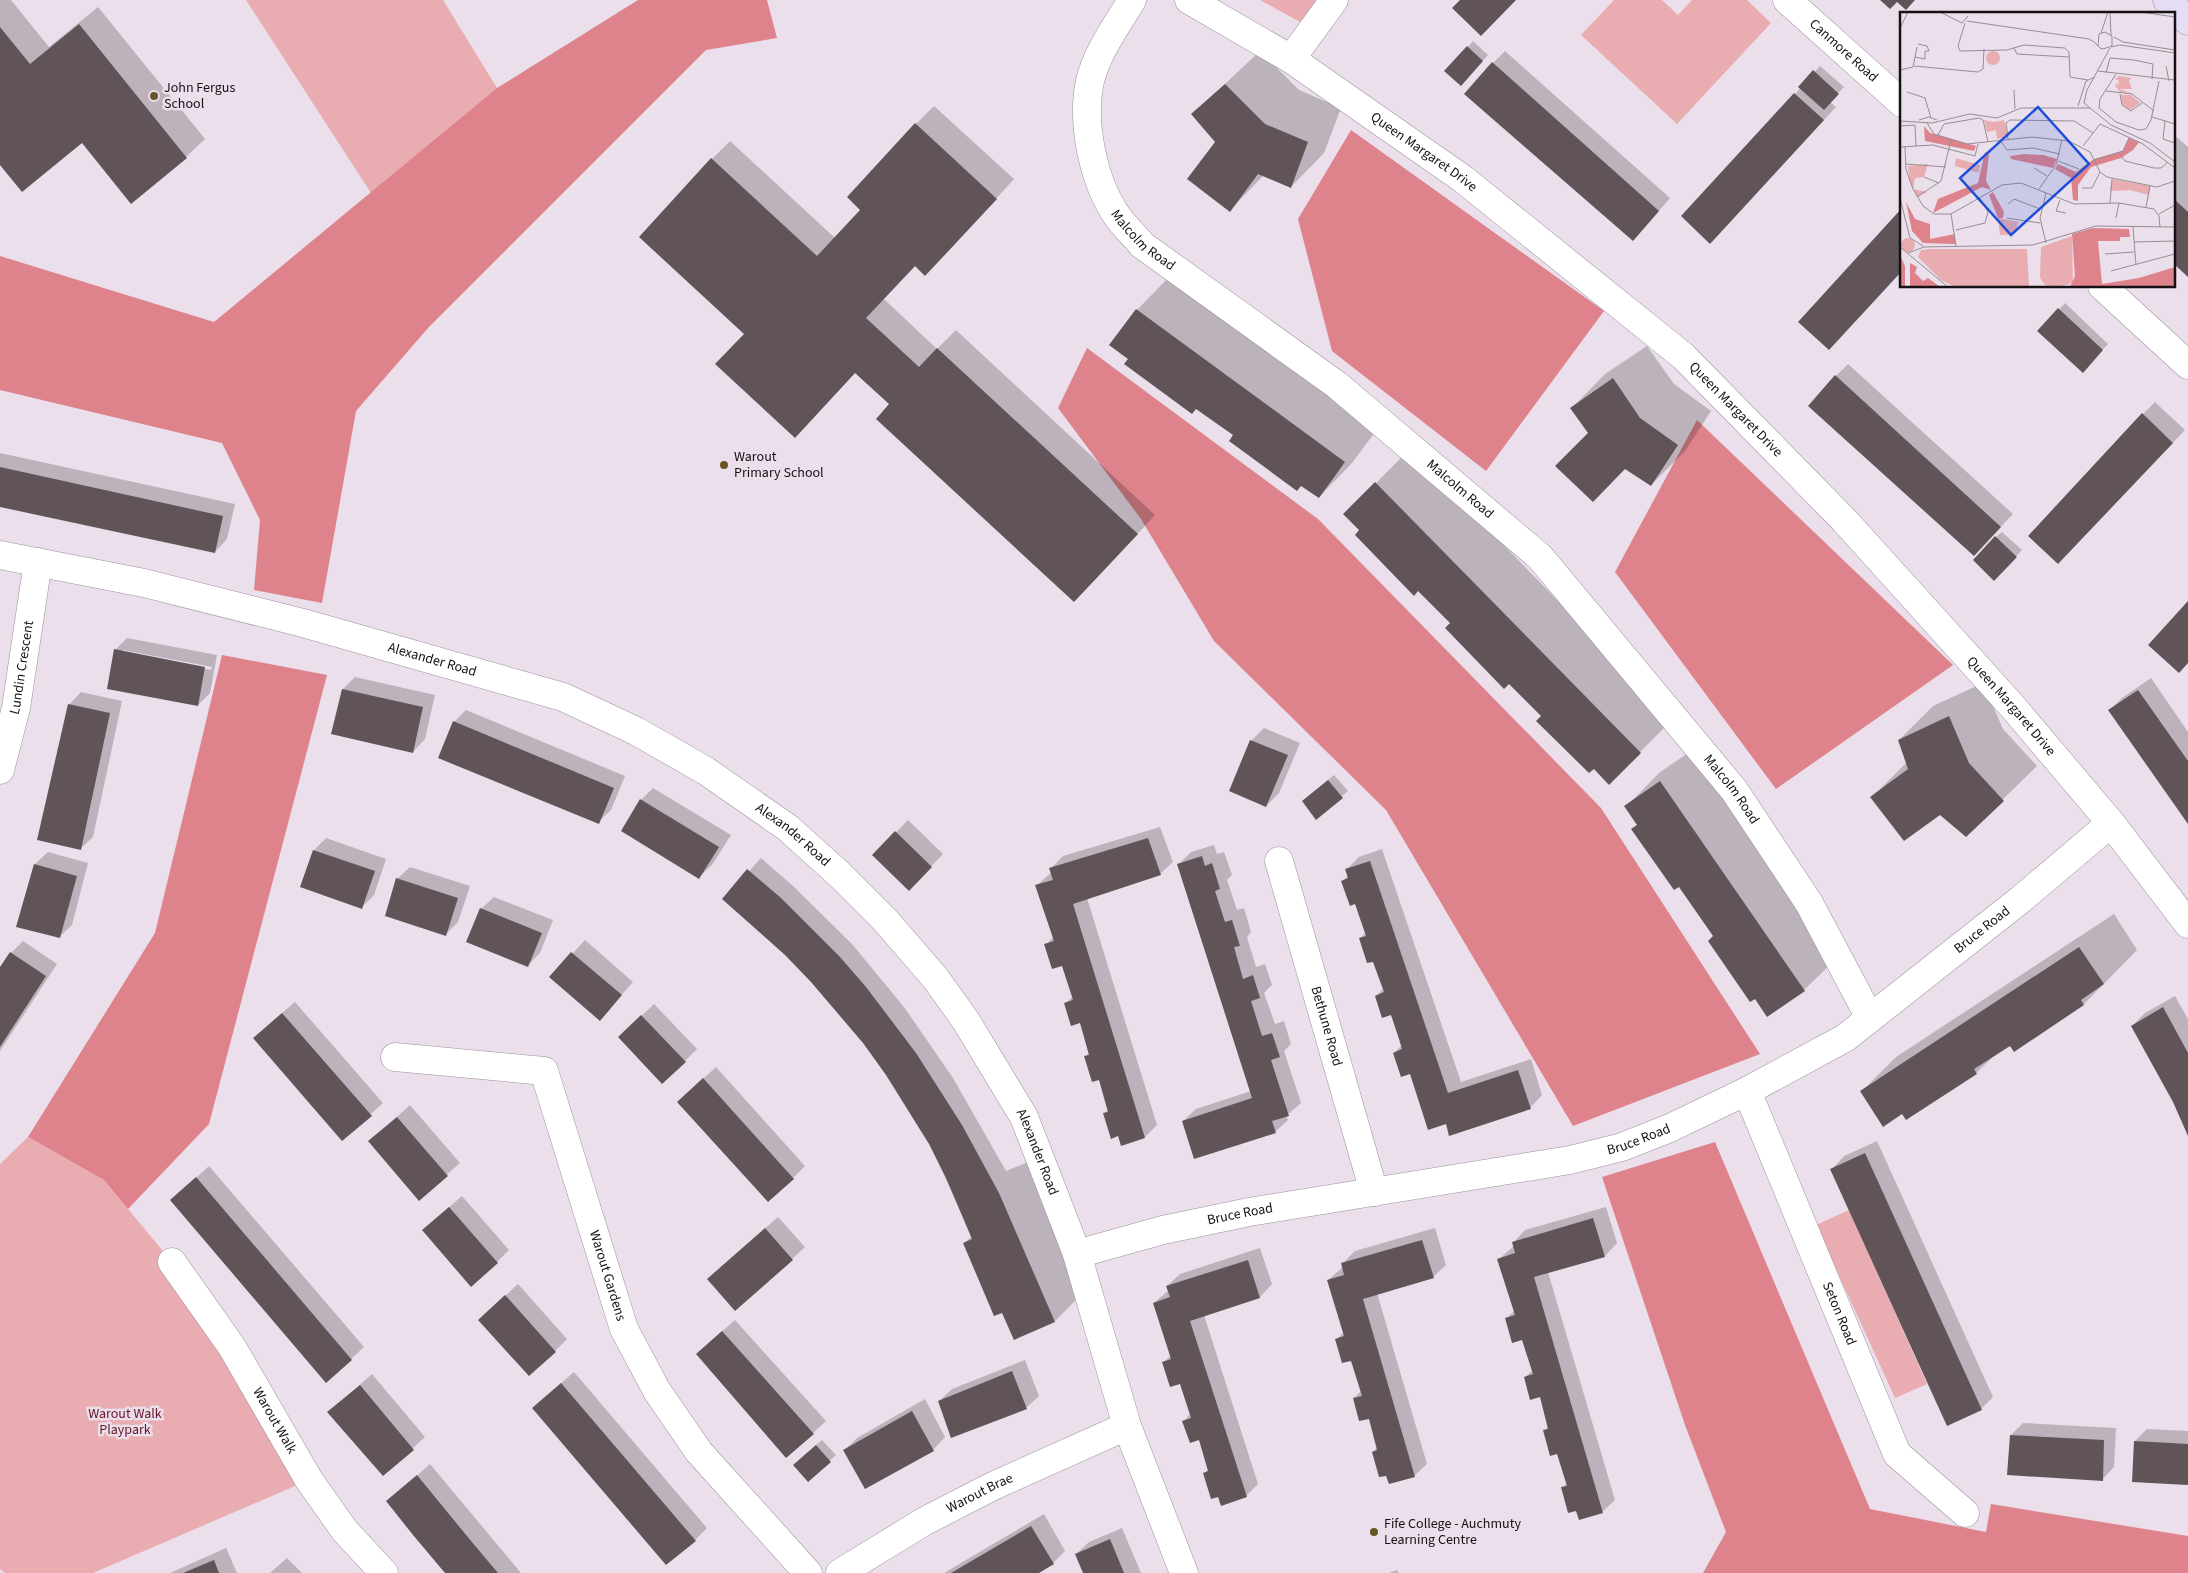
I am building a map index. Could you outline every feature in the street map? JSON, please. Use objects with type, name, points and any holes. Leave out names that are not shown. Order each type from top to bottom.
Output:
[{"type":"street","name":"Malcolm Road","points":[[1132,0],[1106,44],[1090,81],[1087,118],[1094,165],[1101,187],[1117,216],[1142,245],[1337,385],[1540,557],[1734,790],[1808,903],[1870,1018]]},
{"type":"street","name":"Queen Margaret Drive","points":[[1188,0],[1291,59],[1463,179],[1683,356],[1845,521],[2012,706],[2111,823],[2188,924]]},
{"type":"street","points":[[1291,59],[1334,0]]},
{"type":"street","name":"Canmore Road","points":[[1786,0],[1900,101]]},
{"type":"street","points":[[2167,0],[2188,21]]},
{"type":"street","points":[[2104,288],[2188,365]]},
{"type":"street","name":"Alexander Road","points":[[0,555],[144,583],[303,623],[563,696],[636,731],[706,772],[788,828],[839,874],[886,921],[936,979],[966,1021],[1024,1117],[1077,1254],[1126,1426],[1184,1573]]},
{"type":"street","name":"Lundin Crescent","points":[[0,770],[16,708],[38,562]]},
{"type":"street","name":"Bruce Road","points":[[1077,1254],[1163,1230],[1249,1212],[1570,1160],[1622,1147],[1670,1128],[1747,1091],[1845,1038],[2020,900],[2111,823]]},
{"type":"street","name":"Bethune Road","points":[[1279,861],[1374,1192]]},
{"type":"street","name":"Warout Gardens","points":[[395,1057],[544,1071],[628,1336],[658,1391],[699,1452],[808,1573]]},
{"type":"street","name":"Seton Road","points":[[1747,1091],[1896,1454],[1965,1513]]},
{"type":"street","name":"Warout Walk","points":[[172,1262],[232,1347],[309,1480],[345,1531],[384,1573]]},
{"type":"street","name":"Warout Brae","points":[[840,1573],[924,1521],[994,1486],[1126,1426]]},
{"type":"green space","points":[[246,0],[443,0],[497,88],[371,193]]},
{"type":"green space","points":[[1260,0],[1334,0],[1313,29]]},
{"type":"green space","points":[[1614,0],[1662,0],[1678,15],[1692,0],[1747,0],[1771,23],[1677,124],[1581,35]]},
{"type":"green space","name":"Warout Walk Playpark","points":[[28,1137],[104,1180],[172,1262],[309,1480],[93,1573],[5,1573],[0,1569],[0,1164]]},
{"type":"green space","points":[[1849,1210],[1927,1384],[1895,1398],[1816,1225]]},
{"type":"shaded area","points":[[638,0],[767,0],[777,38],[706,50],[428,328],[356,411],[322,603],[254,590],[260,520],[222,443],[0,390],[0,256],[214,322],[497,88]]},
{"type":"shaded area","points":[[1351,130],[1604,311],[1486,471],[1332,351],[1298,219]]},
{"type":"shaded area","points":[[1087,348],[1318,519],[1601,808],[1760,1054],[1573,1126],[1386,810],[1214,641],[1141,519],[1058,408]]},
{"type":"shaded area","points":[[1697,420],[1953,665],[1776,789],[1615,572]]},
{"type":"shaded area","points":[[222,655],[327,675],[209,1124],[128,1209],[104,1180],[28,1137],[155,933]]},
{"type":"shaded area","points":[[1715,1142],[1870,1509],[1986,1532],[1991,1504],[2188,1536],[2188,1573],[1703,1573],[1726,1532],[1685,1425],[1602,1177]]},
{"type":"building","points":[[1460,0],[1516,0],[1481,36],[1452,8]]},
{"type":"building","points":[[1880,0],[1915,0],[1906,10],[1897,2],[1890,9]]},
{"type":"building","points":[[79,24],[187,158],[131,204],[82,143],[22,192],[0,165],[0,27],[30,64]]},
{"type":"building","points":[[1467,46],[1483,61],[1461,86],[1444,71]]},
{"type":"building","points":[[1492,62],[1659,211],[1633,241],[1464,94]]},
{"type":"building","points":[[1813,70],[1839,94],[1824,110],[1798,87]]},
{"type":"building","points":[[1225,84],[1265,124],[1308,142],[1291,188],[1258,174],[1230,212],[1187,179],[1215,142],[1191,114]]},
{"type":"building","points":[[1794,93],[1824,120],[1710,244],[1681,216]]},
{"type":"building","points":[[915,123],[997,199],[925,276],[915,266],[866,318],[919,367],[937,348],[1138,534],[1074,602],[876,419],[889,404],[855,373],[795,438],[715,364],[744,334],[639,237],[711,158],[817,256],[860,210],[847,197]]},
{"type":"building","points":[[2176,201],[2188,212],[2188,277],[2176,266]]},
{"type":"building","points":[[1900,210],[1900,273],[1829,350],[1798,322]]},
{"type":"building","points":[[2058,308],[2103,350],[2083,373],[2037,331]]},
{"type":"building","points":[[1136,309],[1345,462],[1319,498],[1301,486],[1297,491],[1229,441],[1233,435],[1196,409],[1192,414],[1124,364],[1128,359],[1109,345]]},
{"type":"building","points":[[1835,375],[2001,527],[1974,556],[1808,406]]},
{"type":"building","points":[[1613,378],[1640,418],[1678,445],[1651,486],[1625,469],[1593,502],[1555,466],[1588,433],[1570,408]]},
{"type":"building","points":[[2142,413],[2173,443],[2058,564],[2028,536]]},
{"type":"building","points":[[0,467],[223,516],[215,553],[0,507]]},
{"type":"building","points":[[1375,482],[1641,753],[1609,785],[1594,769],[1589,773],[1536,721],[1541,716],[1509,684],[1504,689],[1445,628],[1450,623],[1418,591],[1414,596],[1355,535],[1359,530],[1343,514]]},
{"type":"building","points":[[1995,536],[2017,557],[1994,581],[1973,560]]},
{"type":"building","points":[[2188,601],[2188,663],[2179,673],[2148,645]]},
{"type":"building","points":[[114,649],[205,667],[198,706],[107,689]]},
{"type":"building","points":[[342,689],[423,707],[413,753],[331,734]]},
{"type":"building","points":[[2138,690],[2188,761],[2188,824],[2108,710]]},
{"type":"building","points":[[68,704],[110,713],[81,850],[37,840]]},
{"type":"building","points":[[1949,716],[1969,763],[2004,801],[1966,837],[1940,815],[1904,841],[1870,797],[1908,769],[1898,740]]},
{"type":"building","points":[[453,721],[614,788],[599,824],[438,758]]},
{"type":"building","points":[[1250,740],[1288,755],[1266,807],[1229,791]]},
{"type":"building","points":[[1328,780],[1343,798],[1316,820],[1302,801]]},
{"type":"building","points":[[1660,781],[1805,991],[1767,1017],[1755,999],[1750,1002],[1708,941],[1713,936],[1679,887],[1674,890],[1631,829],[1637,825],[1624,806]]},
{"type":"building","points":[[640,799],[719,847],[699,879],[621,831]]},
{"type":"building","points":[[895,831],[932,867],[909,891],[872,855]]},
{"type":"building","points":[[1148,838],[1161,875],[1073,904],[1145,1138],[1121,1146],[1118,1136],[1111,1139],[1103,1113],[1108,1112],[1099,1080],[1092,1082],[1084,1056],[1089,1055],[1080,1023],[1071,1026],[1064,1003],[1073,1000],[1062,966],[1052,969],[1044,944],[1054,941],[1035,885],[1053,880],[1049,868]]},
{"type":"building","points":[[313,850],[375,871],[362,909],[300,887]]},
{"type":"building","points":[[1202,856],[1205,866],[1212,863],[1220,889],[1215,891],[1225,922],[1232,920],[1240,946],[1234,947],[1243,979],[1253,975],[1260,998],[1251,1001],[1262,1036],[1272,1033],[1280,1057],[1271,1060],[1289,1116],[1272,1121],[1276,1133],[1194,1159],[1182,1121],[1252,1098],[1177,864]]},
{"type":"building","points":[[1370,861],[1448,1093],[1518,1070],[1531,1109],[1449,1136],[1446,1124],[1428,1130],[1410,1074],[1401,1077],[1393,1053],[1402,1049],[1399,1039],[1391,1015],[1382,1018],[1375,996],[1384,992],[1373,962],[1367,963],[1359,938],[1366,936],[1355,904],[1350,906],[1341,881],[1348,878],[1345,869]]},
{"type":"building","points":[[34,864],[77,876],[60,938],[16,927]]},
{"type":"building","points":[[747,869],[781,898],[840,957],[866,987],[916,1053],[962,1125],[999,1193],[1055,1322],[1014,1340],[1002,1313],[994,1316],[963,1243],[972,1239],[946,1178],[929,1144],[886,1075],[863,1043],[811,982],[785,955],[722,899]]},
{"type":"building","points":[[396,878],[458,898],[446,936],[385,916]]},
{"type":"building","points":[[480,908],[542,933],[528,967],[466,942]]},
{"type":"building","points":[[2079,947],[2104,984],[2081,1000],[2084,1005],[2014,1052],[2010,1046],[1974,1069],[1977,1074],[1906,1120],[1902,1114],[1883,1127],[1860,1091]]},
{"type":"building","points":[[10,952],[46,976],[0,1047],[0,967]]},
{"type":"building","points":[[571,952],[622,995],[600,1021],[549,977]]},
{"type":"building","points":[[2163,1007],[2188,1053],[2188,1136],[2173,1102],[2131,1026]]},
{"type":"building","points":[[282,1013],[372,1116],[342,1141],[253,1038]]},
{"type":"building","points":[[641,1015],[686,1062],[662,1084],[618,1037]]},
{"type":"building","points":[[703,1078],[794,1179],[768,1202],[677,1102]]},
{"type":"building","points":[[397,1117],[448,1176],[419,1201],[368,1141]]},
{"type":"building","points":[[1865,1153],[1982,1410],[1947,1426],[1830,1169]]},
{"type":"building","points":[[196,1177],[352,1360],[326,1383],[170,1200]]},
{"type":"building","points":[[449,1207],[498,1263],[471,1287],[422,1230]]},
{"type":"building","points":[[1593,1218],[1605,1257],[1534,1277],[1603,1513],[1579,1520],[1576,1511],[1568,1513],[1561,1487],[1567,1486],[1557,1454],[1550,1456],[1543,1430],[1548,1429],[1540,1397],[1530,1400],[1524,1377],[1533,1374],[1522,1340],[1512,1343],[1505,1318],[1515,1315],[1497,1259],[1515,1253],[1512,1242]]},
{"type":"building","points":[[765,1228],[793,1260],[735,1311],[707,1279]]},
{"type":"building","points":[[1422,1240],[1434,1278],[1363,1299],[1415,1477],[1389,1484],[1386,1476],[1379,1477],[1372,1452],[1377,1450],[1369,1419],[1359,1421],[1353,1398],[1362,1396],[1351,1361],[1342,1363],[1335,1339],[1344,1336],[1327,1280],[1344,1275],[1341,1263]]},
{"type":"building","points":[[1248,1260],[1260,1298],[1190,1321],[1247,1497],[1221,1506],[1218,1497],[1211,1499],[1203,1473],[1208,1471],[1199,1440],[1190,1443],[1182,1421],[1191,1418],[1180,1384],[1170,1387],[1162,1362],[1171,1359],[1153,1303],[1170,1297],[1166,1286]]},
{"type":"building","points":[[505,1295],[556,1352],[529,1376],[478,1320]]},
{"type":"building","points":[[722,1331],[814,1434],[786,1458],[696,1354]]},
{"type":"building","points":[[1012,1371],[1027,1409],[951,1438],[938,1401]]},
{"type":"building","points":[[561,1383],[696,1541],[666,1565],[532,1408]]},
{"type":"building","points":[[360,1385],[414,1450],[383,1476],[327,1412]]},
{"type":"building","points":[[912,1411],[934,1451],[865,1489],[843,1450]]},
{"type":"building","points":[[2010,1435],[2104,1440],[2103,1481],[2007,1475]]},
{"type":"building","points":[[2134,1441],[2188,1444],[2188,1485],[2132,1482]]},
{"type":"building","points":[[816,1445],[831,1462],[808,1482],[793,1465]]},
{"type":"building","points":[[417,1475],[498,1573],[445,1573],[413,1535],[386,1501]]},
{"type":"building","points":[[1031,1526],[1054,1564],[1039,1573],[951,1573]]},
{"type":"building","points":[[1110,1539],[1124,1573],[1083,1573],[1075,1554]]},
{"type":"building","points":[[214,1560],[219,1573],[183,1573]]},
{"type":"place","name":"John Fergus School","points":[[154,96]]},
{"type":"place","name":"Warout Primary School","points":[[724,465]]},
{"type":"place","name":"Fife College - Auchmuty Learning Centre","points":[[1374,1532]]}]
